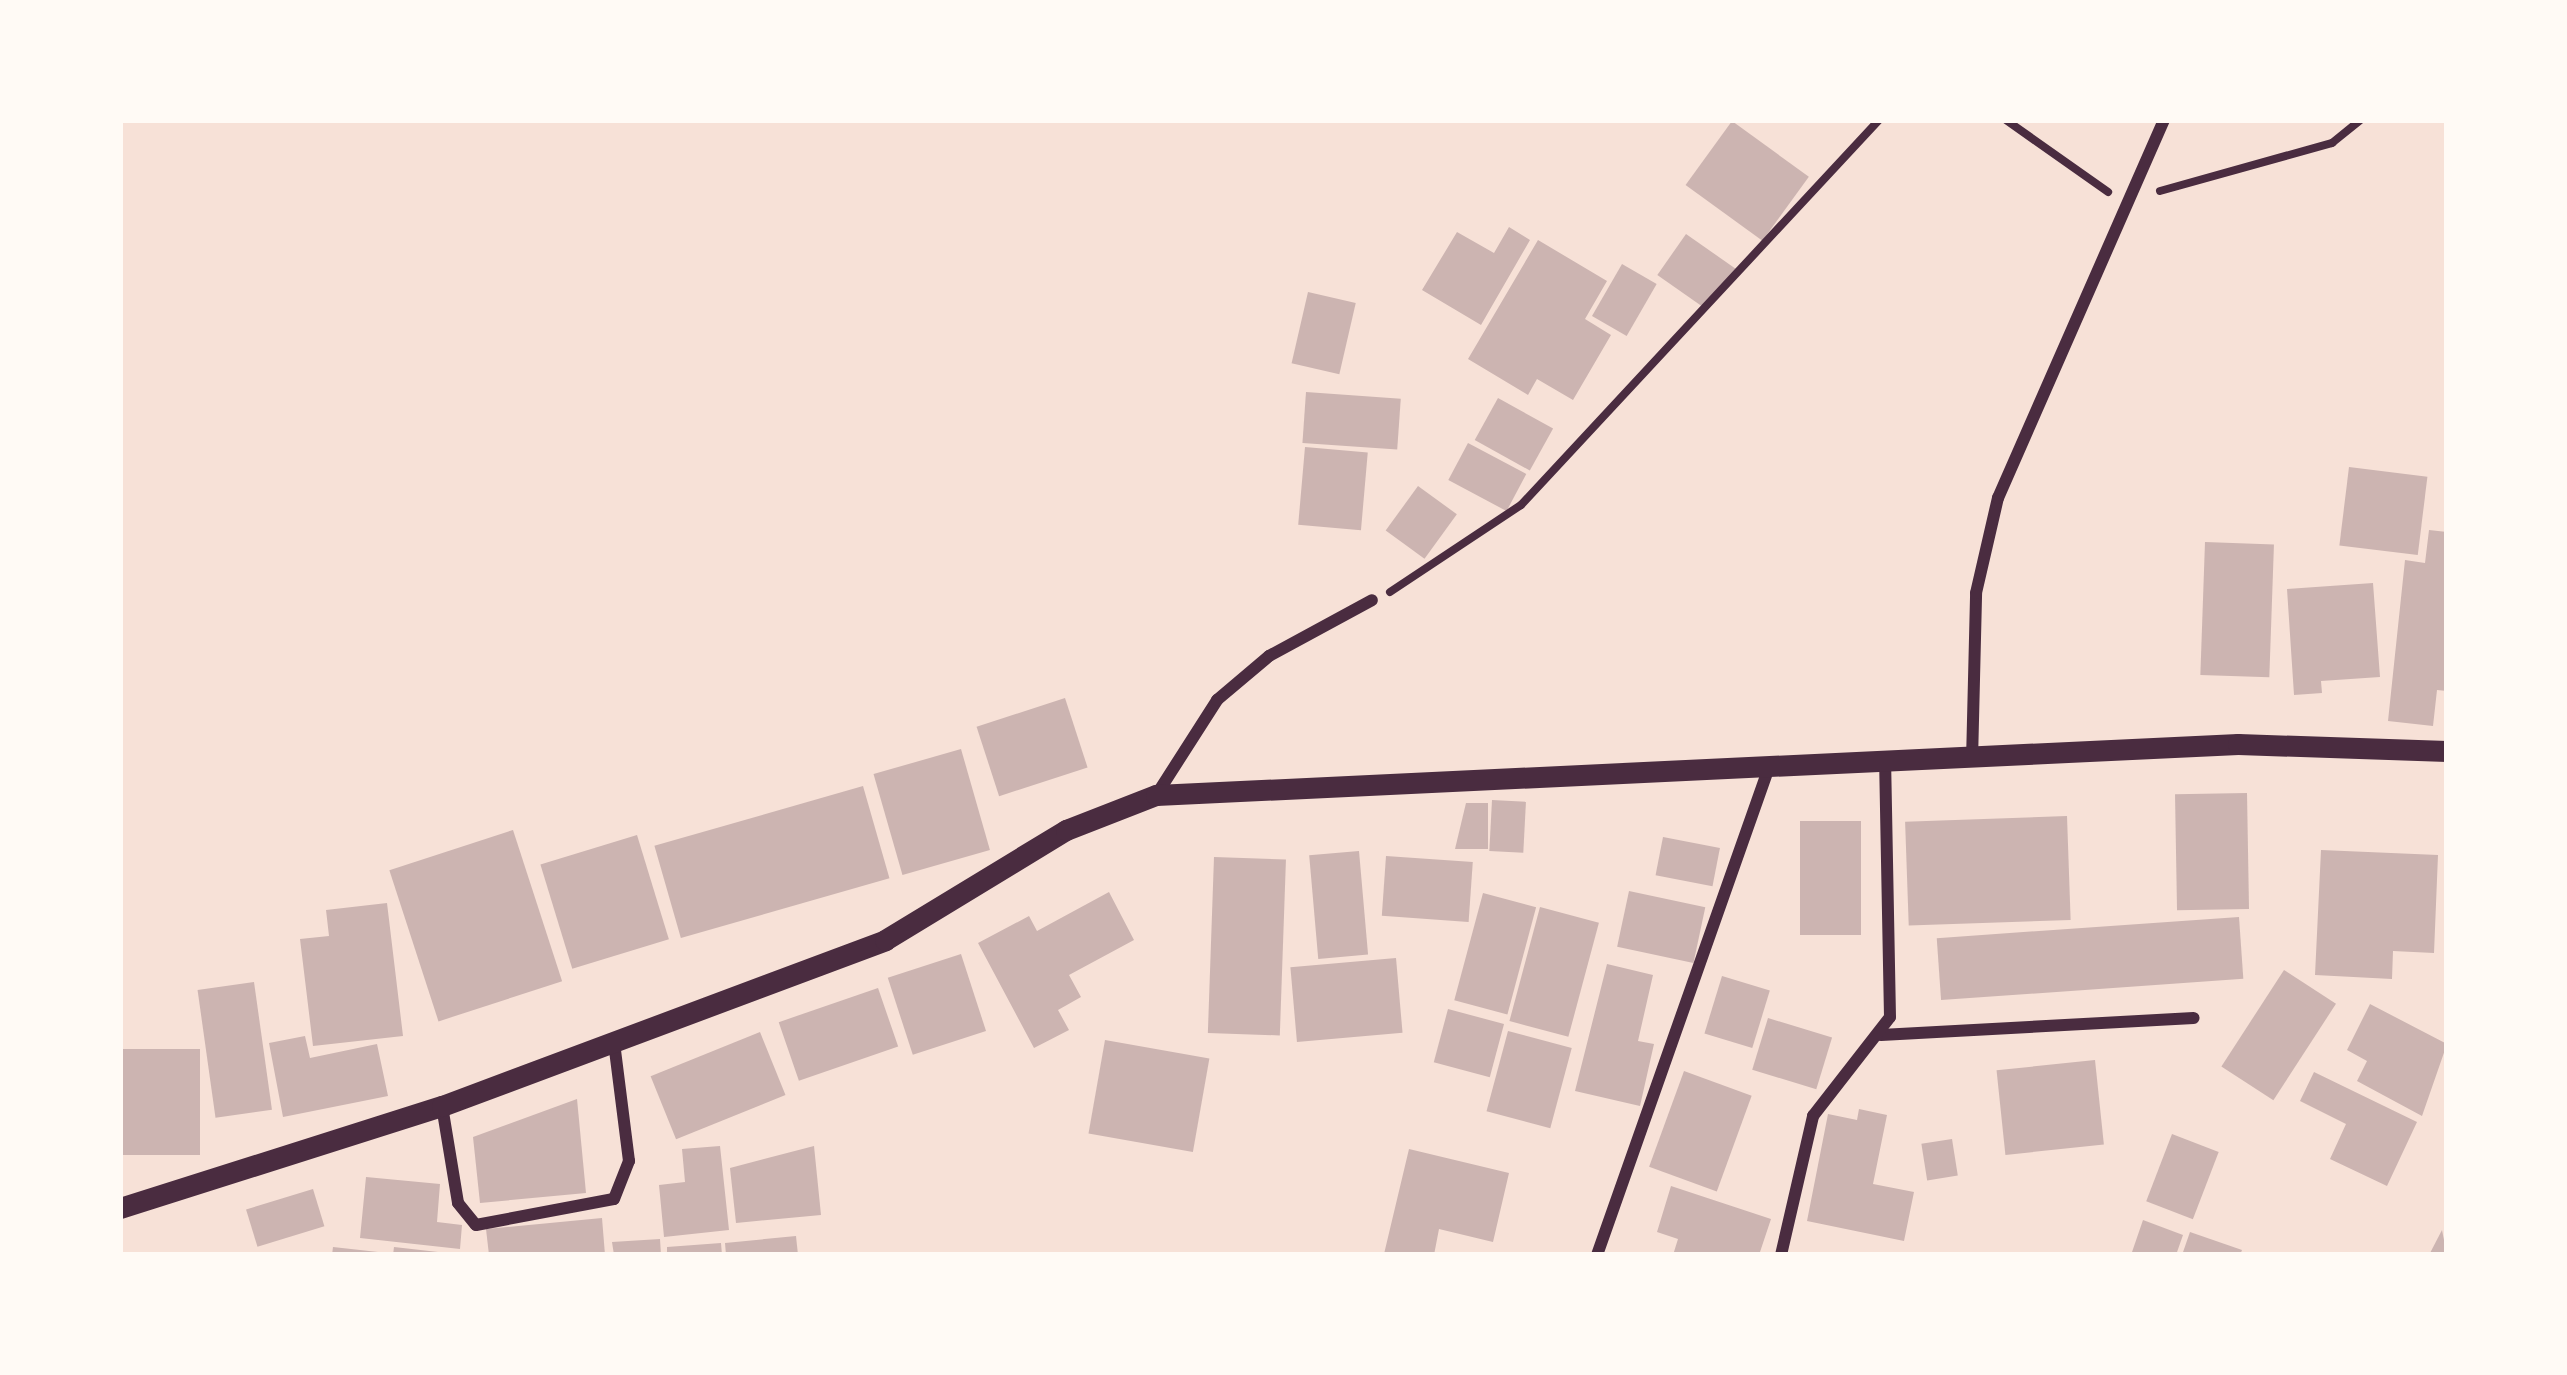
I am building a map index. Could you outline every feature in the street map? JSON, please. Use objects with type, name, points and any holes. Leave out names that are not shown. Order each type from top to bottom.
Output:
[{"type":"street","points":[[1972,762],[1976,592],[1998,498],[2122,202],[2164,120]]},
{"type":"street","points":[[1156,795],[1217,700],[1269,656],[1372,600]]},
{"type":"street","points":[[120,1208],[442,1106],[885,940],[1066,830],[1156,795],[1769,766],[1972,762],[2238,744],[2447,751]]},
{"type":"street","points":[[1781,1255],[1813,1116],[1881,1035],[1893,994],[1885,764]]},
{"type":"street","points":[[1597,1255],[1769,766]]},
{"type":"street","points":[[1881,1035],[2194,1018]]},
{"type":"street","points":[[442,1106],[458,1203],[476,1225],[614,1199],[629,1161],[614,1043]]},
{"type":"path","points":[[1372,600],[1431,573],[1520,505],[1879,120]]},
{"type":"path","points":[[2006,120],[2122,202],[2332,143],[2360,120]]},
{"type":"building","points":[[1732,121],[1809,177],[1762,241],[1686,185]]},
{"type":"building","points":[[1509,227],[1530,240],[1481,325],[1422,290],[1457,232],[1494,253]]},
{"type":"building","points":[[1686,234],[1736,269],[1707,310],[1657,275]]},
{"type":"building","points":[[1538,240],[1607,281],[1585,319],[1611,335],[1573,400],[1537,379],[1528,395],[1468,359]]},
{"type":"building","points":[[1622,264],[1657,284],[1627,336],[1592,316]]},
{"type":"building","points":[[1308,292],[1356,303],[1339,374],[1292,363]]},
{"type":"building","points":[[1306,392],[1401,399],[1397,450],[1302,443]]},
{"type":"building","points":[[1498,398],[1553,429],[1530,471],[1475,440]]},
{"type":"building","points":[[1468,443],[1526,474],[1507,511],[1448,480]]},
{"type":"building","points":[[1305,447],[1368,452],[1361,530],[1298,525]]},
{"type":"building","points":[[2349,467],[2427,477],[2418,555],[2339,545]]},
{"type":"building","points":[[1418,486],[1457,514],[1425,559],[1386,530]]},
{"type":"building","points":[[2429,530],[2447,532],[2447,691],[2437,690],[2433,726],[2388,721],[2405,560],[2425,563]]},
{"type":"building","points":[[2205,542],[2274,544],[2269,677],[2200,675]]},
{"type":"building","points":[[2373,583],[2380,677],[2321,681],[2322,693],[2294,695],[2287,589]]},
{"type":"building","points":[[1065,698],[1088,767],[999,796],[977,727]]},
{"type":"building","points":[[961,749],[990,850],[902,875],[874,774]]},
{"type":"building","points":[[863,786],[889,878],[681,938],[654,846]]},
{"type":"building","points":[[2247,793],[2249,909],[2177,910],[2175,794]]},
{"type":"building","points":[[1492,800],[1526,802],[1523,853],[1489,851]]},
{"type":"building","points":[[1466,803],[1488,803],[1488,849],[1455,849]]},
{"type":"building","points":[[2067,816],[2071,920],[1909,926],[1905,822]]},
{"type":"building","points":[[1800,821],[1861,821],[1861,935],[1800,935]]},
{"type":"building","points":[[513,830],[562,981],[438,1021],[389,870]]},
{"type":"building","points":[[637,835],[669,939],[572,969],[540,865]]},
{"type":"building","points":[[1663,837],[1720,848],[1712,886],[1656,875]]},
{"type":"building","points":[[2321,850],[2438,855],[2434,953],[2393,951],[2392,979],[2315,975]]},
{"type":"building","points":[[1359,851],[1368,955],[1318,959],[1309,855]]},
{"type":"building","points":[[1386,856],[1473,862],[1469,922],[1382,916]]},
{"type":"building","points":[[1214,857],[1286,860],[1280,1035],[1208,1033]]},
{"type":"building","points":[[1629,891],[1705,907],[1693,963],[1617,947]]},
{"type":"building","points":[[1109,892],[1134,940],[1069,975],[1081,997],[1058,1010],[1069,1030],[1034,1048],[978,943],[1029,916],[1037,931]]},
{"type":"building","points":[[1483,893],[1536,907],[1507,1014],[1454,1000]]},
{"type":"building","points":[[387,903],[403,1036],[313,1046],[300,939],[329,936],[326,910]]},
{"type":"building","points":[[1540,907],[1599,923],[1568,1037],[1509,1021]]},
{"type":"building","points":[[2239,917],[2243,979],[1941,1000],[1937,938]]},
{"type":"building","points":[[961,954],[986,1031],[913,1055],[888,978]]},
{"type":"building","points":[[1396,958],[1403,1033],[1297,1042],[1290,967]]},
{"type":"building","points":[[1607,964],[1653,975],[1638,1041],[1654,1044],[1640,1106],[1575,1091]]},
{"type":"building","points":[[2284,970],[2336,1004],[2273,1100],[2221,1066]]},
{"type":"building","points":[[1722,976],[1770,991],[1752,1048],[1704,1033]]},
{"type":"building","points":[[254,982],[272,1110],[216,1118],[198,990]]},
{"type":"building","points":[[878,988],[898,1047],[799,1081],[779,1022]]},
{"type":"building","points":[[2370,1004],[2447,1044],[2422,1116],[2357,1081],[2367,1061],[2347,1050]]},
{"type":"building","points":[[1448,1009],[1504,1024],[1490,1077],[1434,1062]]},
{"type":"building","points":[[1768,1018],[1832,1038],[1816,1089],[1752,1070]]},
{"type":"building","points":[[1508,1031],[1572,1048],[1550,1128],[1487,1111]]},
{"type":"building","points":[[760,1032],[785,1095],[676,1139],[651,1076]]},
{"type":"building","points":[[305,1036],[310,1058],[377,1044],[388,1096],[283,1117],[269,1043]]},
{"type":"building","points":[[1105,1040],[1209,1058],[1193,1152],[1089,1134]]},
{"type":"building","points":[[121,1049],[200,1049],[200,1155],[121,1155]]},
{"type":"building","points":[[2095,1060],[2104,1145],[2005,1155],[1997,1070]]},
{"type":"building","points":[[1684,1071],[1752,1096],[1717,1191],[1649,1167]]},
{"type":"building","points":[[2314,1072],[2417,1122],[2387,1186],[2330,1159],[2346,1124],[2300,1101]]},
{"type":"building","points":[[577,1099],[586,1193],[480,1203],[473,1137]]},
{"type":"building","points":[[1859,1109],[1887,1115],[1873,1184],[1914,1192],[1904,1241],[1807,1221],[1828,1114],[1857,1120]]},
{"type":"building","points":[[2172,1134],[2219,1152],[2193,1219],[2146,1201]]},
{"type":"building","points":[[1952,1139],[1958,1176],[1927,1180],[1921,1144]]},
{"type":"building","points":[[720,1146],[729,1230],[664,1237],[659,1185],[685,1182],[682,1149]]},
{"type":"building","points":[[814,1146],[821,1215],[736,1223],[730,1168]]},
{"type":"building","points":[[1409,1149],[1509,1173],[1493,1242],[1439,1229],[1434,1255],[1384,1254]]},
{"type":"building","points":[[366,1177],[440,1184],[437,1222],[462,1225],[460,1249],[360,1238]]},
{"type":"building","points":[[1671,1186],[1771,1219],[1759,1255],[1673,1255],[1678,1239],[1657,1232]]},
{"type":"building","points":[[313,1189],[324,1226],[257,1247],[246,1209]]},
{"type":"building","points":[[602,1218],[605,1255],[489,1255],[486,1229]]},
{"type":"building","points":[[2143,1220],[2183,1235],[2176,1255],[2131,1255]]},
{"type":"building","points":[[2442,1230],[2447,1255],[2429,1255]]},
{"type":"building","points":[[2190,1232],[2242,1250],[2240,1255],[2182,1255]]},
{"type":"building","points":[[796,1236],[798,1255],[726,1255],[725,1243]]},
{"type":"building","points":[[660,1239],[661,1255],[614,1255],[612,1242]]},
{"type":"building","points":[[721,1243],[722,1255],[667,1255],[667,1247]]},
{"type":"building","points":[[333,1247],[378,1252],[378,1255],[332,1255]]},
{"type":"building","points":[[394,1247],[438,1252],[438,1255],[393,1255]]}]
